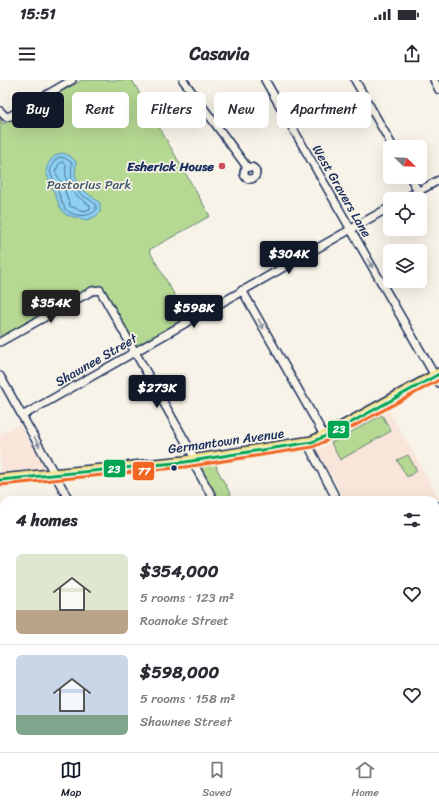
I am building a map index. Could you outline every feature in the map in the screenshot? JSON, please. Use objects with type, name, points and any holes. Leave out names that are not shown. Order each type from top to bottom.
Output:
[{"type":"main road","name":"Germantown Avenue","points":[[0,480],[194,460],[307,443],[325,437],[438,377]]},
{"type":"street","points":[[0,111],[6,117],[72,80]]},
{"type":"street","points":[[183,80],[247,167]]},
{"type":"street","name":"West Gravers Lane","points":[[265,80],[350,229],[438,377]]},
{"type":"street","points":[[355,80],[389,140]]},
{"type":"street","points":[[434,80],[439,90]]},
{"type":"street","points":[[414,184],[418,191],[439,180]]},
{"type":"street","name":"Shawnee Street","points":[[22,416],[383,211]]},
{"type":"street","points":[[0,342],[98,289],[102,293],[136,352],[192,453],[196,468],[212,496]]},
{"type":"street","points":[[242,290],[325,437]]},
{"type":"street","points":[[0,376],[67,496]]},
{"type":"street","points":[[307,443],[335,496]]},
{"type":"shaded area","points":[[389,411],[438,496],[344,496],[316,451]]},
{"type":"shaded area","points":[[19,424],[46,468],[34,471],[31,469],[0,473],[0,434]]},
{"type":"green space","name":"Pastorius Park","points":[[82,80],[132,80],[139,92],[137,92],[137,128],[160,128],[210,216],[149,250],[187,317],[138,347],[134,345],[100,287],[82,292],[67,299],[0,338],[0,118],[3,124],[12,119],[12,128],[64,128],[64,92],[60,92]]},
{"type":"green space","points":[[382,415],[391,431],[340,460],[331,443]]},
{"type":"green space","points":[[408,455],[417,471],[407,477],[397,460]]},
{"type":"green space","points":[[216,463],[217,469],[231,495],[217,496],[201,468],[203,465]]},
{"type":"water","points":[[63,153],[70,156],[76,162],[75,174],[79,187],[100,203],[100,212],[96,216],[87,220],[66,215],[60,207],[46,172],[53,157]]},
{"type":"transit line","name":"23","points":[[0,480],[185,462],[312,442],[330,434],[439,374]]},
{"type":"transit line","name":"77","points":[[0,485],[185,467],[313,447],[439,380]]},
{"type":"place","name":"Esherick House","points":[[222,166]]}]
